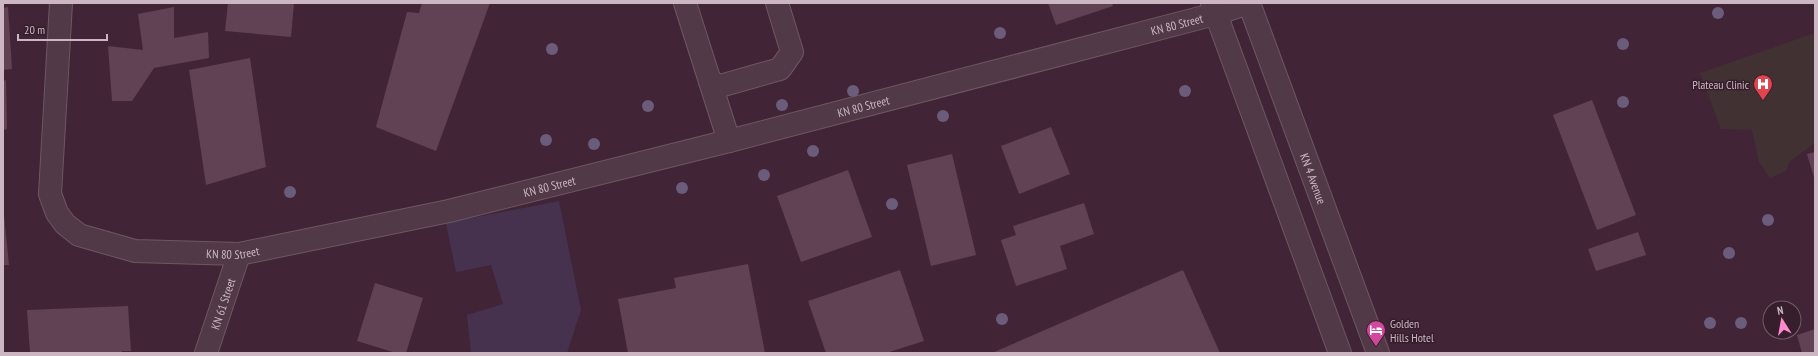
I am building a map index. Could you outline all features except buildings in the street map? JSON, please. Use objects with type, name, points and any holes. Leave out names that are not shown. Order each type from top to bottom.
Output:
[{"type":"street","name":"KN 80 Street","points":[[61,3],[50,194],[57,213],[65,224],[79,235],[135,251],[239,254],[449,211],[729,141],[1214,8],[1249,3]]},
{"type":"street","points":[[685,3],[729,141]]},
{"type":"street","points":[[710,82],[720,86],[780,69],[792,52],[777,3]]},
{"type":"street","name":"KN 4 Avenue","points":[[1249,3],[1378,353]]},
{"type":"street","points":[[1214,8],[1340,353]]},
{"type":"street","name":"KN 61 Street","points":[[206,353],[239,254]]},
{"type":"shaded area","name":"Plateau Clinic","points":[[1815,33],[1815,143],[1789,162],[1786,171],[1770,178],[1759,162],[1752,130],[1721,129],[1700,73]]},
{"type":"shaded area","points":[[559,201],[581,310],[567,353],[471,353],[467,315],[503,304],[491,265],[456,272],[446,223]]},
{"type":"place","name":"Plateau Clinic","points":[[1763,101]]},
{"type":"place","name":"Golden Hills Hotel","points":[[1376,347]]}]
